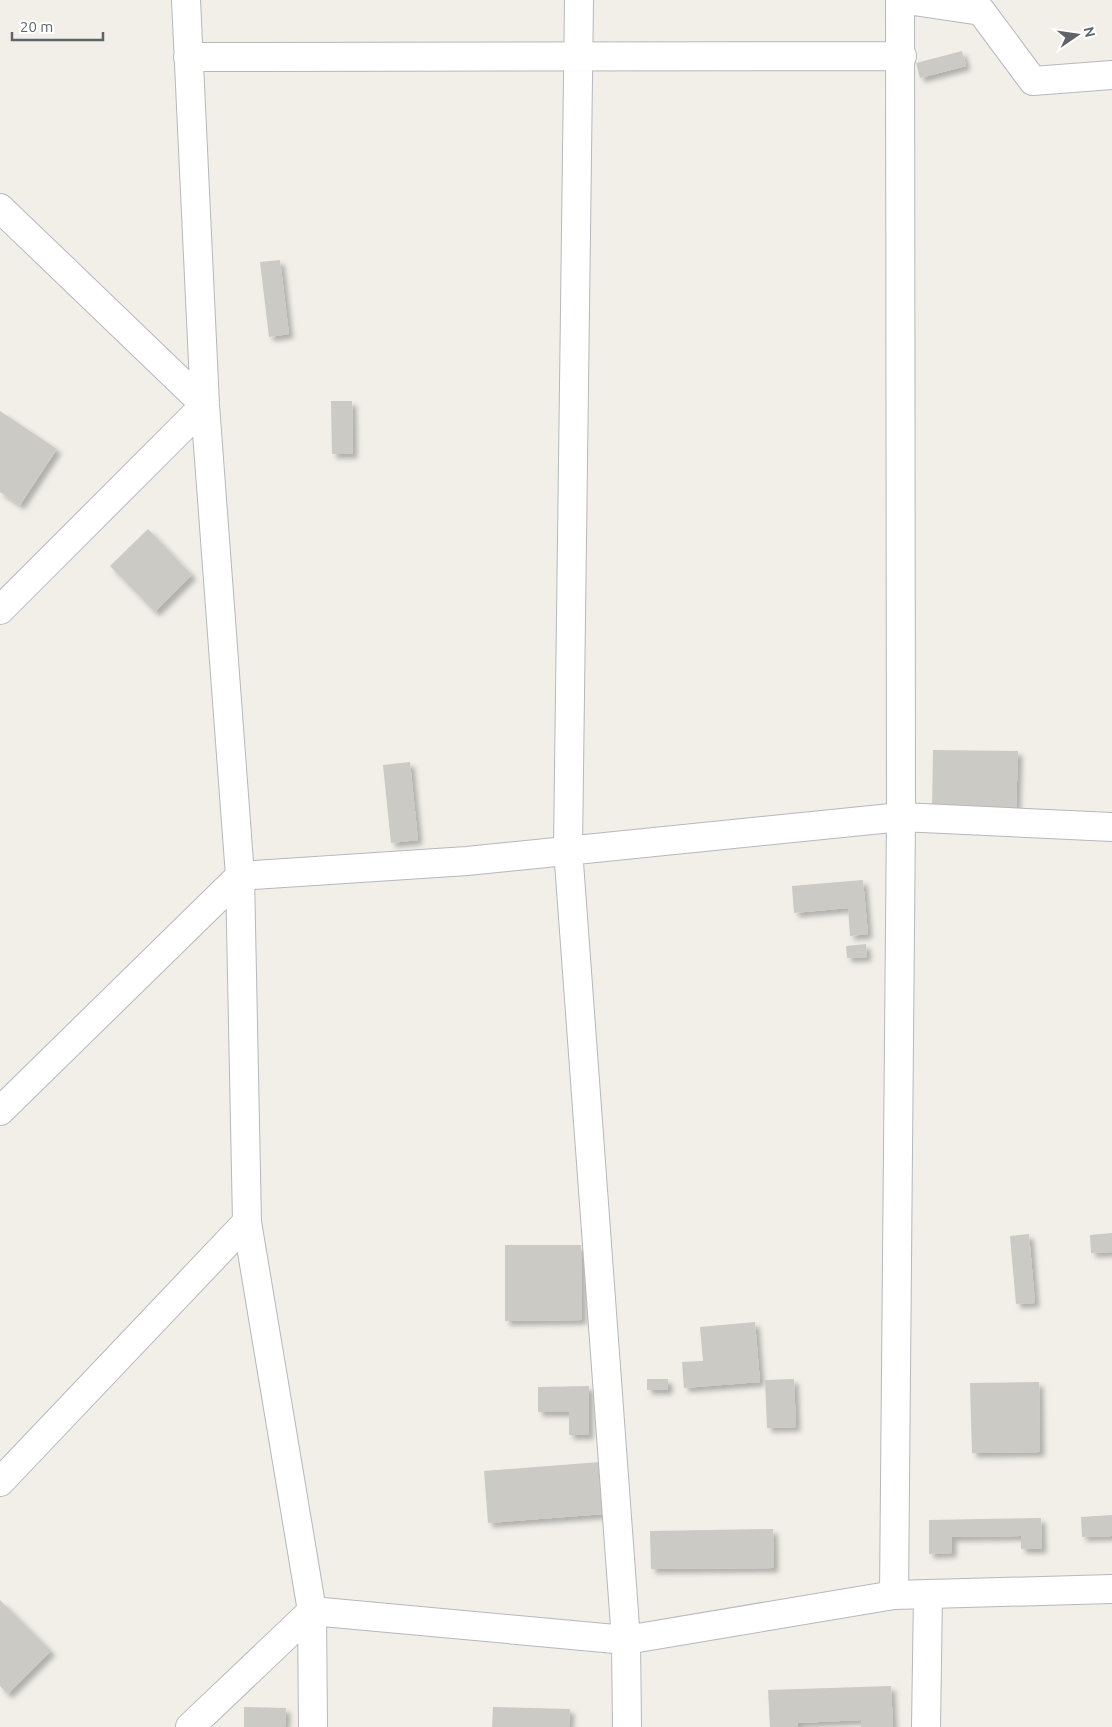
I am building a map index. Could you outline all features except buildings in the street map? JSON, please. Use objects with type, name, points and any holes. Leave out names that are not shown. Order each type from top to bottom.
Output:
[{"type":"street","points":[[186,0],[204,405],[240,876],[248,1222],[312,1611],[313,1727]]},
{"type":"street","points":[[579,0],[568,849],[626,1640],[626,1727]]},
{"type":"street","points":[[894,1594],[901,817],[902,56],[900,0]]},
{"type":"street","points":[[907,0],[981,11],[1033,80],[1112,74]]},
{"type":"street","points":[[188,58],[902,56]]},
{"type":"street","points":[[0,208],[204,405]]},
{"type":"street","points":[[0,610],[204,405]]},
{"type":"street","points":[[0,1111],[240,876],[467,861],[568,849],[901,817],[1112,827]]},
{"type":"street","points":[[0,1482],[248,1222]]},
{"type":"street","points":[[190,1727],[312,1611],[626,1640],[894,1594],[1112,1589]]},
{"type":"street","points":[[926,1727],[928,1594]]}]
